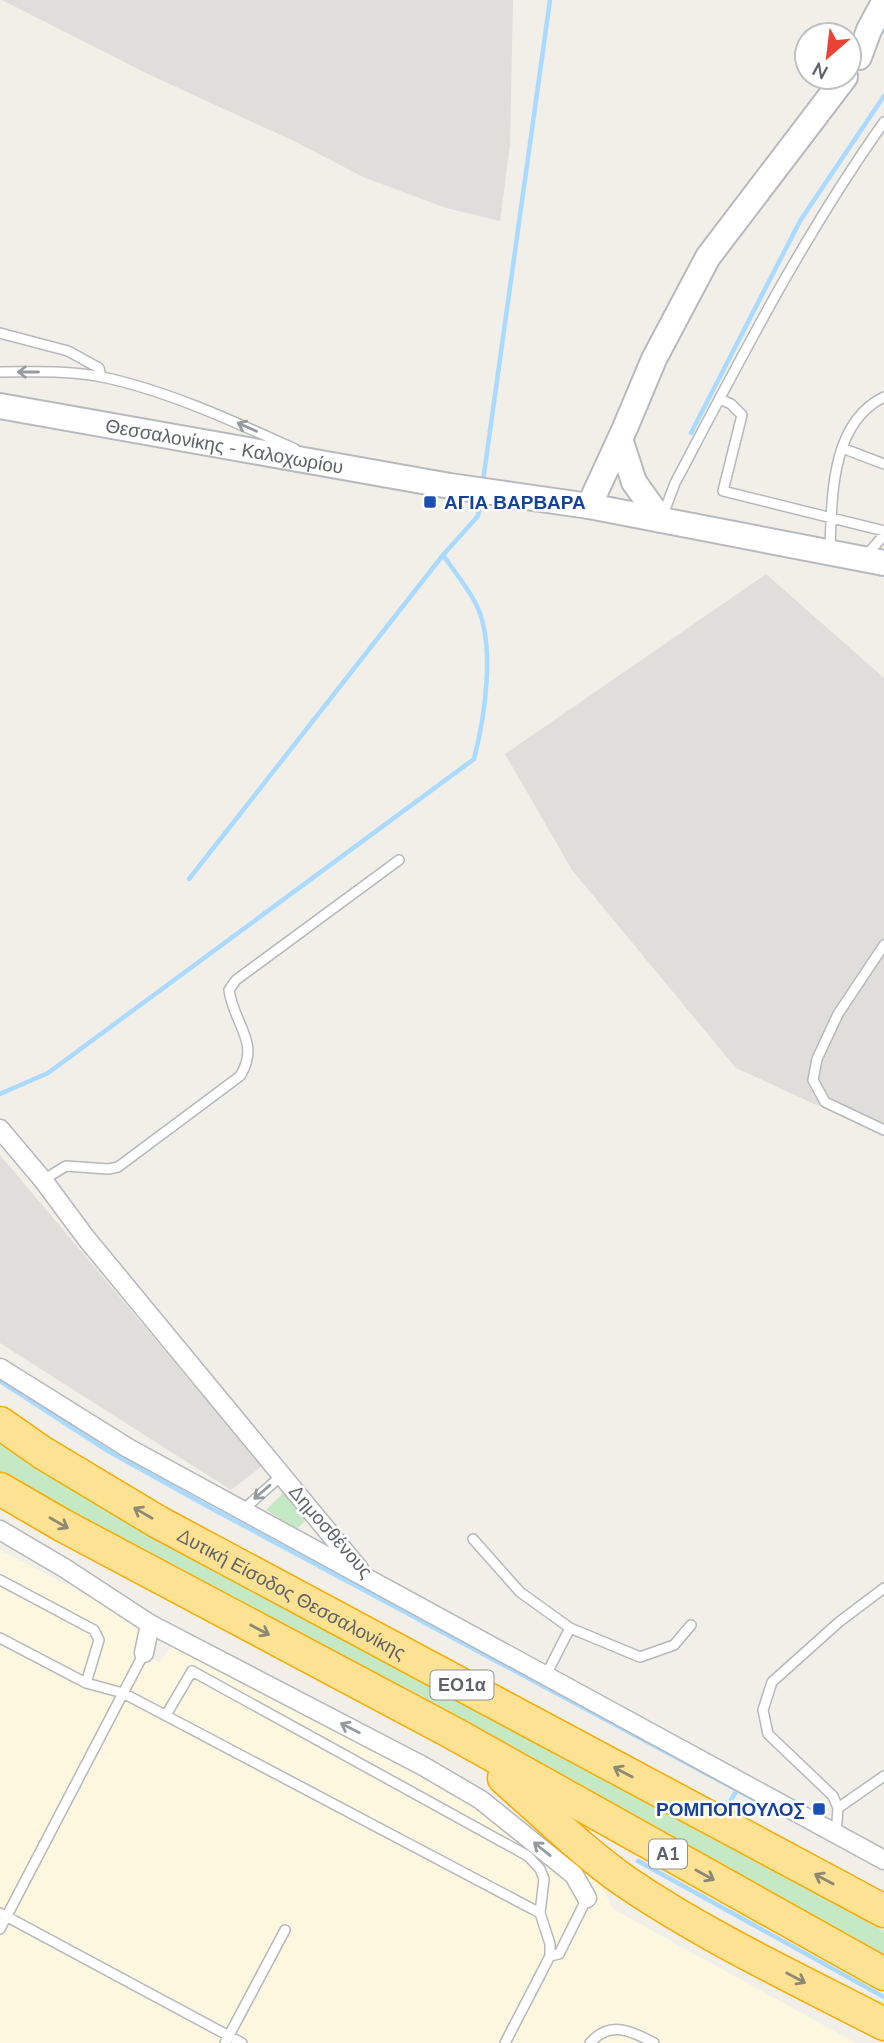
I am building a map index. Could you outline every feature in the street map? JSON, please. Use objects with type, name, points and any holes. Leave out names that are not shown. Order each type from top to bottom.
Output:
[{"type":"highway","name":"Δυτική Είσοδος Θεσσαλονίκης","points":[[0,1423],[55,1460],[158,1522],[884,1912]]},
{"type":"highway","name":"ΕΟ1α","points":[[0,1489],[75,1532],[453,1733]]},
{"type":"highway","name":"Α1","points":[[453,1733],[884,1974]]},
{"type":"highway","points":[[453,1733],[625,1881],[707,1931],[884,2024]]},
{"type":"main road","points":[[863,43],[884,2]]},
{"type":"main road","points":[[863,53],[884,25]]},
{"type":"main road","points":[[835,91],[708,257],[654,359],[624,437],[589,506],[873,561]]},
{"type":"main road","name":"Θεσσαλονίκης - Καλοχωρίου","points":[[0,406],[450,486],[589,506]]},
{"type":"main road","points":[[617,513],[624,437]]},
{"type":"main road","points":[[624,437],[634,482],[661,520]]},
{"type":"street","name":"Δημοσθένους","points":[[0,1129],[43,1180],[86,1238],[366,1577],[884,1860]]},
{"type":"street","points":[[0,1368],[128,1448],[366,1577]]},
{"type":"street","points":[[0,1530],[150,1624],[423,1766],[481,1800],[574,1875],[587,1898]]},
{"type":"street","points":[[144,1653],[150,1624]]},
{"type":"lane","points":[[661,520],[676,483],[774,297],[844,180],[884,122]]},
{"type":"lane","points":[[0,333],[77,355],[99,368],[101,377]]},
{"type":"lane","points":[[0,372],[52,372],[101,377],[148,390],[236,422],[331,465]]},
{"type":"lane","points":[[830,553],[831,517],[842,447],[855,421],[884,397]]},
{"type":"lane","points":[[720,399],[731,404],[742,415],[723,491],[831,517],[884,533],[873,561]]},
{"type":"lane","points":[[842,447],[884,464]]},
{"type":"lane","points":[[43,1180],[66,1166],[108,1169],[118,1167],[240,1076],[248,1063],[250,1052],[231,1007],[229,990],[236,980],[399,860]]},
{"type":"lane","points":[[884,946],[838,1014],[817,1059],[813,1080],[825,1102],[884,1130]]},
{"type":"lane","points":[[243,1510],[282,1475]]},
{"type":"lane","points":[[473,1538],[520,1592],[570,1628],[640,1657],[674,1645],[691,1625]]},
{"type":"lane","points":[[0,1580],[94,1630],[99,1640],[86,1683]]},
{"type":"lane","points":[[836,1835],[838,1808],[833,1796],[768,1734],[762,1710],[772,1682],[839,1622],[884,1588]]},
{"type":"lane","points":[[546,1675],[570,1628]]},
{"type":"lane","points":[[0,1638],[86,1683],[123,1693],[540,1913]]},
{"type":"lane","points":[[0,1929],[3,1914],[144,1653]]},
{"type":"lane","points":[[166,1715],[192,1671],[528,1856],[540,1869],[544,1879],[540,1913],[550,1944],[550,1956],[505,2043]]},
{"type":"lane","points":[[838,1808],[884,1776]]},
{"type":"lane","points":[[550,1956],[559,1954],[587,1898]]},
{"type":"lane","points":[[3,1914],[227,2039],[242,2043]]},
{"type":"lane","points":[[227,2039],[285,1930]]},
{"type":"lane","points":[[590,2043],[599,2034],[617,2028],[635,2033],[654,2043]]},
{"type":"shaded area","points":[[2,0],[513,0],[510,145],[500,221],[446,208],[363,177],[296,142],[150,75]]},
{"type":"shaded area","points":[[766,574],[884,678],[884,1136],[736,1068],[572,870],[505,754]]},
{"type":"shaded area","points":[[0,1155],[262,1466],[231,1490],[0,1343]]},
{"type":"shaded area","points":[[0,1550],[145,1626],[136,1648],[159,1663],[173,1644],[594,1870],[613,1909],[856,2043],[0,2043]]},
{"type":"green space","points":[[0,1442],[85,1498],[254,1592],[884,1931],[884,1959],[0,1475]]},
{"type":"green space","points":[[286,1490],[309,1517],[297,1529],[266,1510]]},
{"type":"waterway","points":[[483,481],[550,0]]},
{"type":"waterway","points":[[691,433],[800,221],[884,96]]},
{"type":"waterway","points":[[0,1094],[48,1073],[474,759],[485,702],[486,639],[476,604],[443,555],[478,516],[481,497]]},
{"type":"waterway","points":[[189,879],[443,555]]},
{"type":"waterway","points":[[0,1381],[108,1451],[209,1507],[791,1819]]},
{"type":"waterway","points":[[731,1800],[737,1790]]},
{"type":"waterway","points":[[638,1861],[884,1997]]},
{"type":"place","name":"ΑΓΙΑ ΒΑΡΒΑΡΑ","points":[[430,502]]},
{"type":"place","name":"ΡΟΜΠΟΠΟΥΛΟΣ","points":[[819,1809]]}]
